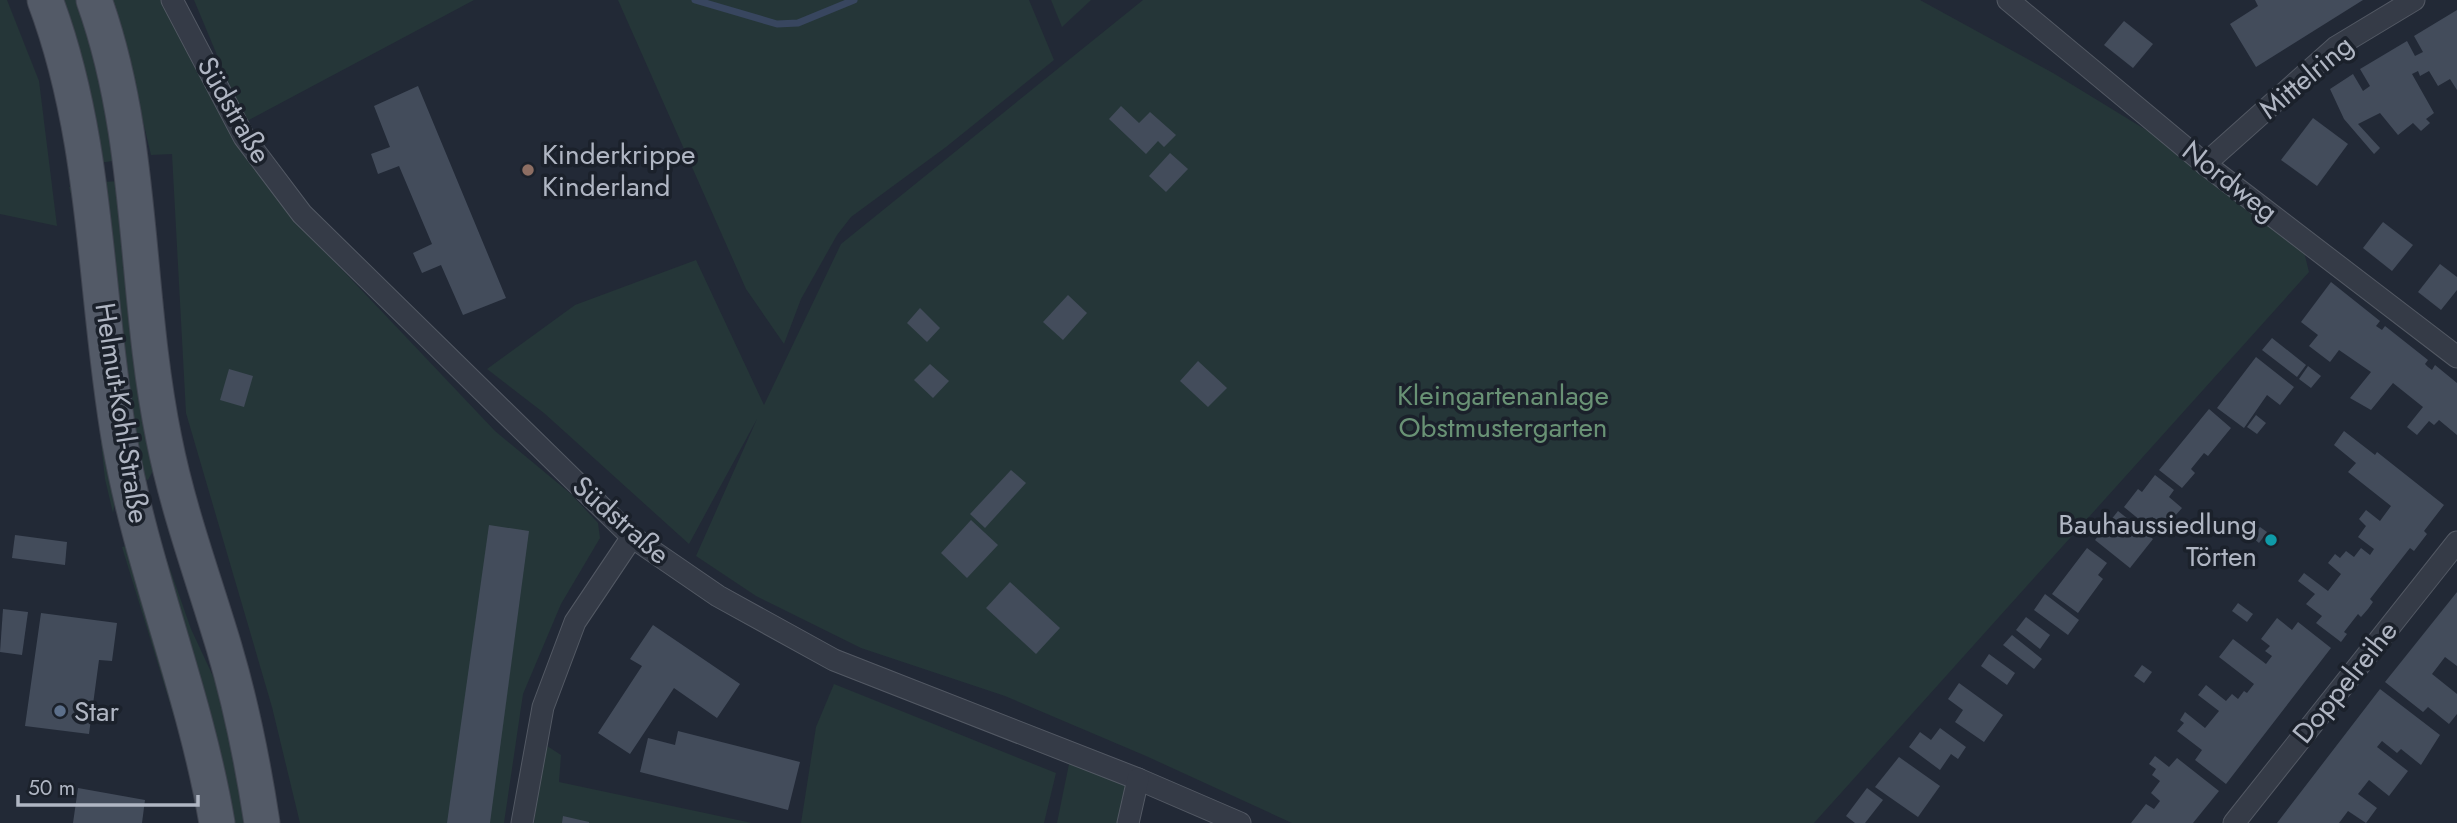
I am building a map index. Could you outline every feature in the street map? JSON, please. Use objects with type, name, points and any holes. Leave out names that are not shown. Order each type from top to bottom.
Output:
[{"type":"main road","name":"Helmut-Kohl-Straße","points":[[45,0],[77,106],[89,174],[110,376],[123,457],[146,555],[192,705],[217,823]]},
{"type":"main road","name":"Helmut-Kohl-Straße","points":[[94,0],[121,99],[134,168],[151,347],[163,436],[179,509],[224,646],[240,708],[262,823]]},
{"type":"street","name":"Südstraße","points":[[172,0],[244,138],[302,214],[632,537],[718,596],[834,660],[1138,779],[1240,823]]},
{"type":"street","name":"Nordweg","points":[[2008,0],[2205,164],[2457,357]]},
{"type":"street","name":"Mittelring","points":[[2205,164],[2336,47],[2414,0]]},
{"type":"street","points":[[522,823],[543,707],[575,622],[632,537]]},
{"type":"street","name":"Doppelreihe","points":[[2234,823],[2457,542]]},
{"type":"street","points":[[1128,823],[1138,779]]},
{"type":"green space","points":[[0,0],[7,0],[39,81],[57,226],[0,214]]},
{"type":"green space","points":[[60,0],[78,0],[95,56],[118,160],[100,163]]},
{"type":"green space","points":[[109,0],[164,0],[195,67],[255,170],[315,241],[495,431],[571,494],[598,523],[600,538],[561,604],[523,694],[504,823],[300,823],[272,707],[186,413],[172,154],[151,155],[124,41]]},
{"type":"green space","points":[[194,0],[474,0],[245,122]]},
{"type":"green space","points":[[618,0],[1029,0],[1054,60],[946,147],[851,217],[837,235],[801,299],[784,344],[746,289]]},
{"type":"green space","points":[[1051,0],[1091,0],[1062,27]]},
{"type":"green space","name":"Kleingartenanlage Obstmustergarten","points":[[1143,0],[1920,0],[2053,73],[2156,136],[2304,252],[2309,272],[1814,823],[1292,823],[1146,756],[1005,696],[861,648],[756,596],[696,556],[757,419],[689,544],[544,413],[487,369],[575,305],[696,260],[764,405],[841,244]]},
{"type":"green space","points":[[120,181],[155,467],[148,480],[140,476],[103,182]]},
{"type":"green space","points":[[77,186],[115,501],[113,513],[105,479],[76,213],[69,187]]},
{"type":"green space","points":[[126,546],[151,614],[184,749],[122,547]]},
{"type":"green space","points":[[164,552],[191,629],[218,687],[247,823],[231,823]]},
{"type":"green space","points":[[834,684],[1056,773],[1044,823],[801,823],[816,727]]},
{"type":"green space","points":[[544,744],[561,755],[559,782],[752,823],[534,823]]},
{"type":"green space","points":[[1071,754],[1138,779],[1128,823],[1057,823]]},
{"type":"building","points":[[2255,0],[2363,0],[2256,67],[2230,24],[2258,6]]},
{"type":"building","points":[[2457,10],[2457,90],[2450,79],[2438,86],[2429,71],[2420,76],[2418,71],[2412,74],[2434,113],[2426,119],[2430,123],[2421,131],[2413,123],[2398,135],[2380,113],[2358,124],[2380,148],[2374,154],[2344,119],[2330,89],[2353,74],[2363,91],[2370,86],[2360,69],[2407,41],[2415,56],[2423,52],[2414,36]]},
{"type":"building","points":[[2124,21],[2153,44],[2133,68],[2104,45]]},
{"type":"building","points":[[418,86],[506,298],[463,315],[441,265],[422,273],[413,253],[432,244],[399,166],[378,174],[371,154],[390,147],[374,106]]},
{"type":"building","points":[[1121,106],[1139,123],[1150,112],[1176,135],[1164,147],[1158,141],[1146,154],[1109,119]]},
{"type":"building","points":[[2313,118],[2348,144],[2317,186],[2281,160]]},
{"type":"building","points":[[1170,153],[1188,169],[1166,192],[1149,176]]},
{"type":"building","points":[[2383,222],[2413,245],[2392,271],[2363,248]]},
{"type":"building","points":[[2440,264],[2457,277],[2457,290],[2441,310],[2418,292]]},
{"type":"building","points":[[2331,282],[2380,321],[2376,326],[2382,330],[2385,326],[2428,360],[2425,364],[2428,367],[2432,370],[2435,365],[2457,383],[2457,435],[2439,420],[2434,425],[2429,421],[2417,435],[2407,427],[2423,407],[2393,383],[2371,410],[2350,398],[2371,372],[2339,350],[2330,362],[2309,346],[2318,335],[2301,322]]},
{"type":"building","points":[[1068,295],[1087,313],[1063,340],[1043,322]]},
{"type":"building","points":[[920,308],[940,328],[927,342],[907,323]]},
{"type":"building","points":[[2272,338],[2306,365],[2297,377],[2262,350]]},
{"type":"building","points":[[2256,357],[2294,387],[2280,405],[2267,395],[2244,428],[2217,408]]},
{"type":"building","points":[[1198,361],[1227,388],[1208,407],[1180,381]]},
{"type":"building","points":[[930,364],[949,381],[933,398],[914,380]]},
{"type":"building","points":[[2308,366],[2321,376],[2311,388],[2299,379]]},
{"type":"building","points":[[229,369],[253,376],[244,407],[220,400]]},
{"type":"building","points":[[2209,409],[2231,428],[2208,456],[2204,453],[2191,469],[2195,473],[2182,488],[2159,470]]},
{"type":"building","points":[[2256,415],[2266,423],[2257,434],[2247,427]]},
{"type":"building","points":[[2344,431],[2375,455],[2377,452],[2444,505],[2424,531],[2427,534],[2414,551],[2410,548],[2370,599],[2373,602],[2368,609],[2361,617],[2358,614],[2344,632],[2347,634],[2341,642],[2316,623],[2322,616],[2306,604],[2315,594],[2298,581],[2304,573],[2328,591],[2341,574],[2328,563],[2335,554],[2340,558],[2346,551],[2354,557],[2361,548],[2370,555],[2374,549],[2358,537],[2366,526],[2359,519],[2366,510],[2380,521],[2391,506],[2348,472],[2356,463],[2334,445]]},
{"type":"building","points":[[1011,470],[1026,483],[985,528],[970,514]]},
{"type":"building","points":[[2155,475],[2174,490],[2169,497],[2182,508],[2174,517],[2170,514],[2162,524],[2152,517],[2146,525],[2124,507],[2138,489],[2142,492]]},
{"type":"building","points":[[2118,511],[2153,539],[2130,568],[2095,540]]},
{"type":"building","points":[[971,520],[998,545],[967,578],[941,553]]},
{"type":"building","points":[[489,525],[529,531],[490,823],[447,823]]},
{"type":"building","points":[[2260,527],[2267,532],[2259,543],[2252,537]]},
{"type":"building","points":[[15,535],[67,542],[65,565],[12,558]]},
{"type":"building","points":[[2087,548],[2107,563],[2098,575],[2103,579],[2078,613],[2052,594]]},
{"type":"building","points":[[1010,582],[1060,628],[1036,654],[986,608]]},
{"type":"building","points":[[2457,592],[2457,666],[2445,657],[2432,674],[2457,694],[2457,714],[2449,724],[2428,707],[2423,712],[2385,682]]},
{"type":"building","points":[[2045,594],[2079,620],[2068,635],[2034,610]]},
{"type":"building","points":[[2238,603],[2253,614],[2247,622],[2232,611]]},
{"type":"building","points":[[3,609],[28,612],[22,655],[0,652]]},
{"type":"building","points":[[41,613],[117,623],[112,661],[99,660],[89,734],[25,726]]},
{"type":"building","points":[[2026,617],[2050,635],[2040,649],[2016,630]]},
{"type":"building","points":[[2277,618],[2292,630],[2298,622],[2331,648],[2226,784],[2195,760],[2202,750],[2177,731],[2184,723],[2180,720],[2185,712],[2205,728],[2219,711],[2198,695],[2206,685],[2226,701],[2232,694],[2238,699],[2244,691],[2247,693],[2254,684],[2219,657],[2233,639],[2266,664],[2272,656],[2265,651],[2270,646],[2261,639]]},
{"type":"building","points":[[653,625],[740,684],[717,718],[674,688],[630,754],[598,733],[642,666],[630,659]]},
{"type":"building","points":[[2012,635],[2042,659],[2034,669],[2003,645]]},
{"type":"building","points":[[1989,654],[2015,673],[2007,685],[1981,666]]},
{"type":"building","points":[[2142,665],[2152,672],[2144,683],[2134,676]]},
{"type":"building","points":[[1959,683],[2003,715],[1984,742],[1955,722],[1963,710],[1948,699]]},
{"type":"building","points":[[2380,689],[2440,735],[2421,765],[2401,749],[2397,753],[2382,741],[2377,747],[2408,771],[2389,796],[2369,780],[2358,794],[2377,808],[2366,823],[2348,811],[2339,823],[2277,823]]},
{"type":"building","points":[[1940,728],[1966,747],[1958,759],[1951,754],[1940,770],[1909,747],[1920,732],[1931,740]]},
{"type":"building","points":[[678,731],[800,762],[788,810],[640,772],[648,738],[675,745]]},
{"type":"building","points":[[2155,756],[2169,767],[2177,758],[2219,791],[2193,823],[2131,823],[2146,804],[2154,809],[2160,801],[2151,793],[2160,781],[2152,775],[2156,769],[2149,764]]},
{"type":"building","points":[[1899,757],[1940,786],[1918,817],[1875,787]]},
{"type":"building","points":[[78,788],[145,800],[142,823],[73,823]]},
{"type":"building","points":[[1867,788],[1883,800],[1865,823],[1855,823],[1846,816]]},
{"type":"building","points":[[563,816],[589,822],[589,823],[562,823]]},
{"type":"waterway","points":[[695,0],[777,24],[798,23],[854,0]]},
{"type":"place","name":"Kinderkrippe Kinderland","points":[[528,170]]},
{"type":"place","name":"Bauhaussiedlung Törten","points":[[2271,540]]},
{"type":"place","name":"Star","points":[[60,711]]}]
